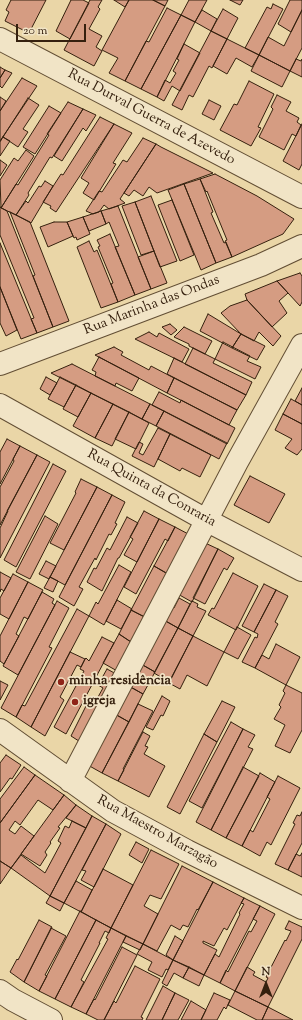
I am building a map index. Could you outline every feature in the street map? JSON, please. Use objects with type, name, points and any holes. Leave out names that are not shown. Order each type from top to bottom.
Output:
[{"type":"street","name":"Rua Durval Guerra de Azevedo","points":[[0,39],[302,197]]},
{"type":"street","name":"Rua Marinha das Ondas","points":[[0,364],[261,265],[302,246]]},
{"type":"street","points":[[70,781],[206,520],[302,345]]},
{"type":"street","name":"Rua Quinta da Conraria","points":[[0,405],[206,520],[302,570]]},
{"type":"street","name":"Rua Maestro Marzagão","points":[[3,739],[70,781],[112,811],[187,851],[302,908]]},
{"type":"street","points":[[0,991],[13,1000],[51,1020]]},
{"type":"building","points":[[11,0],[46,0],[29,33],[5,21],[9,12],[6,10]]},
{"type":"building","points":[[71,0],[83,0],[89,3],[70,39],[56,31]]},
{"type":"building","points":[[90,0],[102,0],[98,7],[100,9],[89,29],[102,36],[96,47],[102,51],[94,66],[64,50]]},
{"type":"building","points":[[114,0],[129,0],[125,7]]},
{"type":"building","points":[[129,0],[153,0],[165,6],[125,81],[109,73],[118,58],[102,50]]},
{"type":"building","points":[[153,0],[168,0],[165,6]]},
{"type":"building","points":[[189,0],[207,0],[195,22],[181,15]]},
{"type":"building","points":[[230,0],[243,0],[240,5]]},
{"type":"building","points":[[290,0],[302,0],[302,10],[291,32],[278,24]]},
{"type":"building","points":[[273,4],[283,9],[259,55],[245,48],[267,7],[271,9]]},
{"type":"building","points":[[167,8],[181,15],[141,89],[125,81],[146,41],[149,42]]},
{"type":"building","points":[[223,9],[238,18],[227,39],[211,31]]},
{"type":"building","points":[[202,10],[217,19],[211,31],[195,22]]},
{"type":"building","points":[[302,10],[302,48],[290,71],[259,55],[268,37],[284,46]]},
{"type":"building","points":[[181,15],[195,22],[157,97],[141,89]]},
{"type":"building","points":[[211,31],[227,39],[212,68],[209,66],[193,97],[189,95],[182,110],[172,105]]},
{"type":"building","points":[[227,39],[259,55],[252,67],[236,58],[227,74],[213,66]]},
{"type":"building","points":[[184,44],[200,53],[180,91],[172,86],[164,101],[157,97],[165,80],[170,83],[176,73],[173,71],[179,60],[177,59]]},
{"type":"building","points":[[259,55],[290,71],[282,87],[251,71]]},
{"type":"building","points":[[296,59],[301,61],[302,59],[302,77],[290,71]]},
{"type":"building","points":[[0,67],[5,70],[0,78]]},
{"type":"building","points":[[5,70],[12,73],[2,88],[0,86],[0,78]]},
{"type":"building","points":[[22,78],[37,86],[0,141],[0,111]]},
{"type":"building","points":[[249,81],[274,94],[258,127],[261,128],[251,146],[220,130],[234,104],[237,105]]},
{"type":"building","points":[[277,95],[291,102],[286,111],[299,118],[297,122],[301,125],[296,136],[292,134],[284,150],[259,137],[273,109],[271,107]]},
{"type":"building","points":[[0,97],[6,101],[0,111]]},
{"type":"building","points":[[28,98],[39,105],[23,129],[28,132],[18,147],[3,137]]},
{"type":"building","points":[[209,100],[221,106],[214,120],[202,114]]},
{"type":"building","points":[[68,102],[83,109],[52,158],[50,157],[28,193],[29,195],[16,215],[1,208],[16,184],[18,185],[49,135],[47,134]]},
{"type":"building","points":[[49,106],[61,113],[35,154],[23,147]]},
{"type":"building","points":[[83,109],[96,115],[86,131],[83,128],[62,161],[54,156]]},
{"type":"building","points":[[100,117],[114,124],[56,212],[50,208],[51,206],[43,202],[61,174],[63,175]]},
{"type":"building","points":[[114,124],[132,133],[113,163],[116,164],[94,200],[83,193],[89,183],[81,178]]},
{"type":"building","points":[[302,124],[302,164],[299,170],[283,161]]},
{"type":"building","points":[[3,137],[10,141],[0,156],[0,142]]},
{"type":"building","points":[[143,138],[156,144],[120,199],[125,203],[109,209],[104,205],[99,212],[93,214],[86,211],[99,191],[102,192],[123,160],[127,162]]},
{"type":"building","points":[[156,144],[213,173],[157,193],[149,187],[143,196],[134,190],[129,196],[124,193]]},
{"type":"building","points":[[26,150],[34,156],[1,208],[0,180],[14,158],[18,161]]},
{"type":"building","points":[[0,160],[7,165],[0,176]]},
{"type":"building","points":[[215,174],[257,196],[294,219],[283,234],[232,257],[225,241],[227,240],[207,191],[206,192],[200,179]]},
{"type":"building","points":[[200,179],[213,212],[211,213],[232,257],[216,263],[184,184]]},
{"type":"building","points":[[45,181],[53,186],[31,223],[16,215],[26,201],[28,203],[39,186],[41,187]]},
{"type":"building","points":[[184,184],[216,263],[201,270],[168,190]]},
{"type":"building","points":[[151,196],[177,261],[160,267],[135,202]]},
{"type":"building","points":[[172,200],[194,255],[180,261],[158,205]]},
{"type":"building","points":[[135,202],[154,251],[141,255],[122,206]]},
{"type":"building","points":[[118,206],[151,289],[135,295],[115,247],[119,246],[109,222],[106,224],[101,211]]},
{"type":"building","points":[[0,207],[7,211],[53,327],[37,333],[31,319],[34,318],[0,235]]},
{"type":"building","points":[[101,211],[106,224],[89,231],[83,217]]},
{"type":"building","points":[[10,212],[30,222],[69,321],[53,327],[33,276],[35,275]]},
{"type":"building","points":[[83,217],[90,234],[77,240],[76,237],[74,238],[67,222]]},
{"type":"building","points":[[54,222],[67,222],[73,236],[48,247],[40,227]]},
{"type":"building","points":[[110,234],[135,295],[118,302],[111,284],[113,283],[98,247],[100,246],[97,240]]},
{"type":"building","points":[[89,241],[94,252],[97,250],[118,302],[101,308],[77,247]]},
{"type":"building","points":[[0,243],[37,333],[21,339],[0,287]]},
{"type":"building","points":[[154,251],[167,283],[151,289],[138,257]]},
{"type":"building","points":[[300,273],[302,276],[302,302],[300,306],[277,281]]},
{"type":"building","points":[[277,281],[288,293],[279,301],[287,313],[272,327],[247,300],[245,294]]},
{"type":"building","points":[[0,287],[17,330],[6,336],[0,323]]},
{"type":"building","points":[[247,300],[281,336],[273,346],[259,332],[254,341],[241,334],[221,313],[230,306]]},
{"type":"building","points":[[208,314],[241,334],[232,348],[200,331]]},
{"type":"building","points":[[170,324],[177,330],[171,335],[162,327]]},
{"type":"building","points":[[184,327],[212,341],[205,354],[174,337]]},
{"type":"building","points":[[149,332],[157,337],[159,333],[189,349],[182,362],[135,339]]},
{"type":"building","points":[[241,334],[265,346],[257,360],[232,348]]},
{"type":"building","points":[[223,342],[250,356],[247,361],[261,367],[255,379],[215,359]]},
{"type":"building","points":[[114,347],[123,352],[121,355],[149,370],[151,366],[174,378],[167,393],[95,355]]},
{"type":"building","points":[[193,348],[215,359],[213,363],[252,382],[246,395],[185,364]]},
{"type":"building","points":[[99,357],[139,378],[132,391],[116,383],[115,386],[95,376],[96,372],[92,370]]},
{"type":"building","points":[[174,358],[246,395],[237,410],[167,374]]},
{"type":"building","points":[[72,364],[150,404],[142,419],[51,373]]},
{"type":"building","points":[[46,377],[57,383],[50,395],[40,389]]},
{"type":"building","points":[[60,377],[76,385],[64,407],[48,399]]},
{"type":"building","points":[[174,378],[237,410],[229,425],[167,393]]},
{"type":"building","points":[[76,385],[91,393],[78,417],[63,409]]},
{"type":"building","points":[[302,388],[302,405],[295,401]]},
{"type":"building","points":[[159,392],[180,403],[181,400],[235,428],[227,444],[152,405]]},
{"type":"building","points":[[91,393],[113,404],[95,438],[73,426]]},
{"type":"building","points":[[291,399],[302,405],[302,424],[283,414]]},
{"type":"building","points":[[113,404],[129,412],[112,446],[95,438]]},
{"type":"building","points":[[150,404],[164,411],[156,426],[142,419]]},
{"type":"building","points":[[164,411],[227,443],[219,459],[156,426]]},
{"type":"building","points":[[129,412],[149,423],[136,449],[115,439]]},
{"type":"building","points":[[283,414],[302,424],[302,449],[297,455],[285,448],[292,439],[275,430]]},
{"type":"building","points":[[158,428],[170,434],[154,467],[132,456],[139,442],[143,444],[139,453],[143,455]]},
{"type":"building","points":[[170,434],[211,455],[200,477],[182,468],[180,471],[158,459]]},
{"type":"building","points":[[7,439],[20,446],[0,484],[0,452]]},
{"type":"building","points":[[20,446],[37,455],[0,525],[0,487]]},
{"type":"building","points":[[37,455],[50,462],[0,558],[0,528],[7,511]]},
{"type":"building","points":[[53,464],[66,471],[16,567],[4,560]]},
{"type":"building","points":[[250,476],[285,494],[269,523],[234,505]]},
{"type":"building","points":[[81,479],[97,487],[64,550],[50,543],[76,493],[75,492]]},
{"type":"building","points":[[97,487],[112,495],[65,585],[50,577]]},
{"type":"building","points":[[112,495],[125,502],[115,523],[117,524],[111,535],[109,534],[96,560],[95,558],[79,587],[83,589],[74,606],[59,597]]},
{"type":"building","points":[[144,511],[159,519],[137,562],[124,555],[133,539],[130,537]]},
{"type":"building","points":[[45,516],[58,524],[30,579],[16,572]]},
{"type":"building","points":[[127,517],[138,523],[118,558],[102,591],[87,582],[107,548],[110,550]]},
{"type":"building","points":[[159,519],[175,527],[168,541],[165,539],[136,594],[124,587]]},
{"type":"building","points":[[175,527],[192,536],[171,576],[154,566]]},
{"type":"building","points":[[203,542],[218,549],[192,602],[176,593]]},
{"type":"building","points":[[218,549],[234,558],[227,570],[224,568],[205,604],[193,598]]},
{"type":"building","points":[[46,561],[56,566],[49,579],[39,574]]},
{"type":"building","points":[[119,565],[131,572],[104,625],[89,616],[96,602],[98,604]]},
{"type":"building","points":[[154,566],[170,575],[147,618],[131,610]]},
{"type":"building","points":[[0,572],[11,578],[4,591],[1,589],[0,592]]},
{"type":"building","points":[[233,573],[258,586],[236,630],[208,615],[212,608],[214,609]]},
{"type":"building","points":[[13,574],[28,582],[9,619],[0,614],[0,598]]},
{"type":"building","points":[[50,577],[58,581],[53,592],[44,588]]},
{"type":"building","points":[[28,582],[43,590],[28,619],[24,617],[16,634],[19,636],[4,664],[0,661],[0,636]]},
{"type":"building","points":[[264,584],[276,590],[254,632],[242,626]]},
{"type":"building","points":[[276,590],[288,596],[275,622],[278,624],[255,668],[242,662],[255,637],[257,638],[258,634],[254,632]]},
{"type":"building","points":[[42,592],[54,599],[52,603],[55,605],[18,675],[3,666]]},
{"type":"building","points":[[179,598],[190,604],[178,628],[162,619],[169,606],[174,608]]},
{"type":"building","points":[[117,600],[132,609],[121,629],[106,621]]},
{"type":"building","points":[[57,601],[69,608],[49,647],[52,648],[16,717],[1,708]]},
{"type":"building","points":[[192,601],[198,604],[197,607],[206,611],[193,636],[178,628]]},
{"type":"building","points":[[77,609],[89,616],[31,727],[16,717],[22,705],[25,706]]},
{"type":"building","points":[[131,610],[148,619],[134,644],[119,634]]},
{"type":"building","points":[[162,619],[178,628],[155,672],[141,664]]},
{"type":"building","points":[[237,627],[251,635],[238,659],[224,652]]},
{"type":"building","points":[[178,628],[193,636],[169,682],[154,673]]},
{"type":"building","points":[[119,634],[134,644],[119,672],[103,663]]},
{"type":"building","points":[[193,636],[224,652],[207,686],[187,675],[180,689],[169,683]]},
{"type":"building","name":"igreja","points":[[102,637],[114,643],[66,734],[54,727],[84,671],[80,669],[85,659],[86,658],[89,661]]},
{"type":"building","points":[[276,644],[300,657],[286,685],[255,668],[262,655],[269,659]]},
{"type":"building","name":"minha residência","points":[[70,652],[85,659],[81,667],[77,665],[60,697],[64,700],[45,736],[31,727]]},
{"type":"building","points":[[141,664],[155,672],[143,694],[127,685]]},
{"type":"building","points":[[107,669],[118,675],[104,701],[98,697],[103,688],[98,685]]},
{"type":"building","points":[[0,681],[8,685],[0,700]]},
{"type":"building","points":[[127,685],[143,694],[129,722],[113,713]]},
{"type":"building","points":[[286,685],[302,693],[302,730],[290,753],[275,746],[285,725],[274,719],[281,707],[279,705],[285,693],[283,691]]},
{"type":"building","points":[[162,696],[170,701],[163,716],[161,715],[153,730],[146,727]]},
{"type":"building","points":[[89,700],[101,707],[82,743],[71,736]]},
{"type":"building","points":[[222,701],[235,707],[217,742],[204,734]]},
{"type":"building","points":[[138,704],[153,711],[118,781],[102,773]]},
{"type":"building","points":[[113,713],[129,722],[102,773],[86,764]]},
{"type":"building","points":[[231,722],[243,729],[202,808],[189,801]]},
{"type":"building","points":[[243,729],[255,735],[248,747],[253,749],[211,830],[196,822]]},
{"type":"building","points":[[143,732],[150,736],[145,746],[148,747],[144,754],[165,766],[149,797],[118,781]]},
{"type":"building","points":[[204,734],[217,742],[180,814],[167,807]]},
{"type":"building","points":[[6,755],[21,765],[12,779],[10,778],[0,792],[0,763]]},
{"type":"building","points":[[24,767],[35,775],[0,823],[0,799]]},
{"type":"building","points":[[243,767],[259,776],[226,838],[211,830]]},
{"type":"building","points":[[260,773],[275,782],[242,846],[226,838]]},
{"type":"building","points":[[35,775],[64,795],[53,810],[38,800],[20,825],[15,821],[9,830],[15,834],[21,826],[34,836],[11,868],[0,861],[0,823]]},
{"type":"building","points":[[278,776],[300,788],[271,845],[267,842],[260,856],[242,846],[250,830],[253,832],[270,799],[267,797]]},
{"type":"building","points":[[64,795],[76,805],[58,827],[60,828],[50,842],[51,843],[45,852],[47,855],[40,866],[21,854]]},
{"type":"building","points":[[76,805],[92,816],[86,828],[66,818]]},
{"type":"building","points":[[302,812],[302,843],[288,870],[275,864],[295,824],[293,823],[297,815],[300,816]]},
{"type":"building","points":[[92,816],[106,824],[64,903],[50,896]]},
{"type":"building","points":[[72,821],[86,828],[50,896],[11,868],[21,855],[45,873],[61,843],[58,841],[65,826],[69,828]]},
{"type":"building","points":[[106,824],[121,834],[94,887],[81,880],[86,871],[82,870]]},
{"type":"building","points":[[136,842],[149,849],[142,863],[129,855]]},
{"type":"building","points":[[151,850],[179,864],[161,899],[150,895],[144,906],[158,914],[143,944],[111,928]]},
{"type":"building","points":[[302,853],[302,877],[288,870],[296,854],[300,856]]},
{"type":"building","points":[[0,861],[11,868],[0,884]]},
{"type":"building","points":[[182,866],[213,882],[188,927],[183,925],[180,930],[171,925],[157,951],[143,944]]},
{"type":"building","points":[[103,869],[133,885],[111,928],[81,912]]},
{"type":"building","points":[[76,881],[92,890],[81,912],[64,903]]},
{"type":"building","points":[[213,882],[244,898],[227,930],[224,928],[214,946],[203,941],[203,943],[217,950],[204,975],[173,960]]},
{"type":"building","points":[[50,896],[64,903],[60,911],[46,903]]},
{"type":"building","points":[[244,898],[260,906],[220,983],[204,975],[215,954],[219,957],[240,914],[239,913],[244,904],[241,903]]},
{"type":"building","points":[[260,906],[275,914],[235,991],[220,983],[226,970],[228,972],[249,931],[251,932],[257,921],[253,919]]},
{"type":"building","points":[[80,911],[96,920],[55,999],[39,991]]},
{"type":"building","points":[[39,920],[52,927],[24,982],[10,972]]},
{"type":"building","points":[[96,920],[111,928],[109,933],[105,931],[81,980],[84,982],[71,1007],[55,999]]},
{"type":"building","points":[[289,921],[302,927],[302,939],[268,1007],[235,991],[247,967],[255,972],[253,975],[266,982],[268,978],[266,977],[291,931],[285,929]]},
{"type":"building","points":[[51,928],[66,936],[45,975],[47,976],[39,991],[24,982]]},
{"type":"building","points":[[111,928],[126,936],[86,1014],[71,1007],[108,939],[106,938]]},
{"type":"building","points":[[126,936],[143,944],[140,950],[123,942]]},
{"type":"building","points":[[175,936],[183,941],[173,960],[166,955]]},
{"type":"building","points":[[143,944],[173,960],[168,970],[166,969],[162,977],[148,970],[152,962],[137,954]]},
{"type":"building","points":[[122,947],[137,955],[104,1020],[98,1020],[86,1014],[94,999],[95,1000]]},
{"type":"building","points":[[173,960],[189,967],[183,978],[174,973],[167,986],[162,983]]},
{"type":"building","points":[[135,966],[160,979],[141,1017],[143,1018],[142,1020],[104,1020],[114,1001],[116,1003]]},
{"type":"building","points":[[189,967],[204,975],[199,986],[183,978]]},
{"type":"building","points":[[163,986],[175,993],[162,1020],[146,1020]]},
{"type":"building","points":[[235,991],[268,1007],[262,1020],[257,1020],[228,1005]]},
{"type":"building","points":[[175,993],[189,1000],[178,1020],[162,1020]]},
{"type":"building","points":[[214,993],[230,1000],[226,1009],[224,1007],[217,1020],[201,1020]]},
{"type":"building","points":[[191,1001],[206,1010],[201,1020],[181,1020]]},
{"type":"building","points":[[268,1007],[293,1020],[262,1020]]},
{"type":"place","name":"minha residência","points":[[61,682]]},
{"type":"place","name":"igreja","points":[[75,702]]}]
